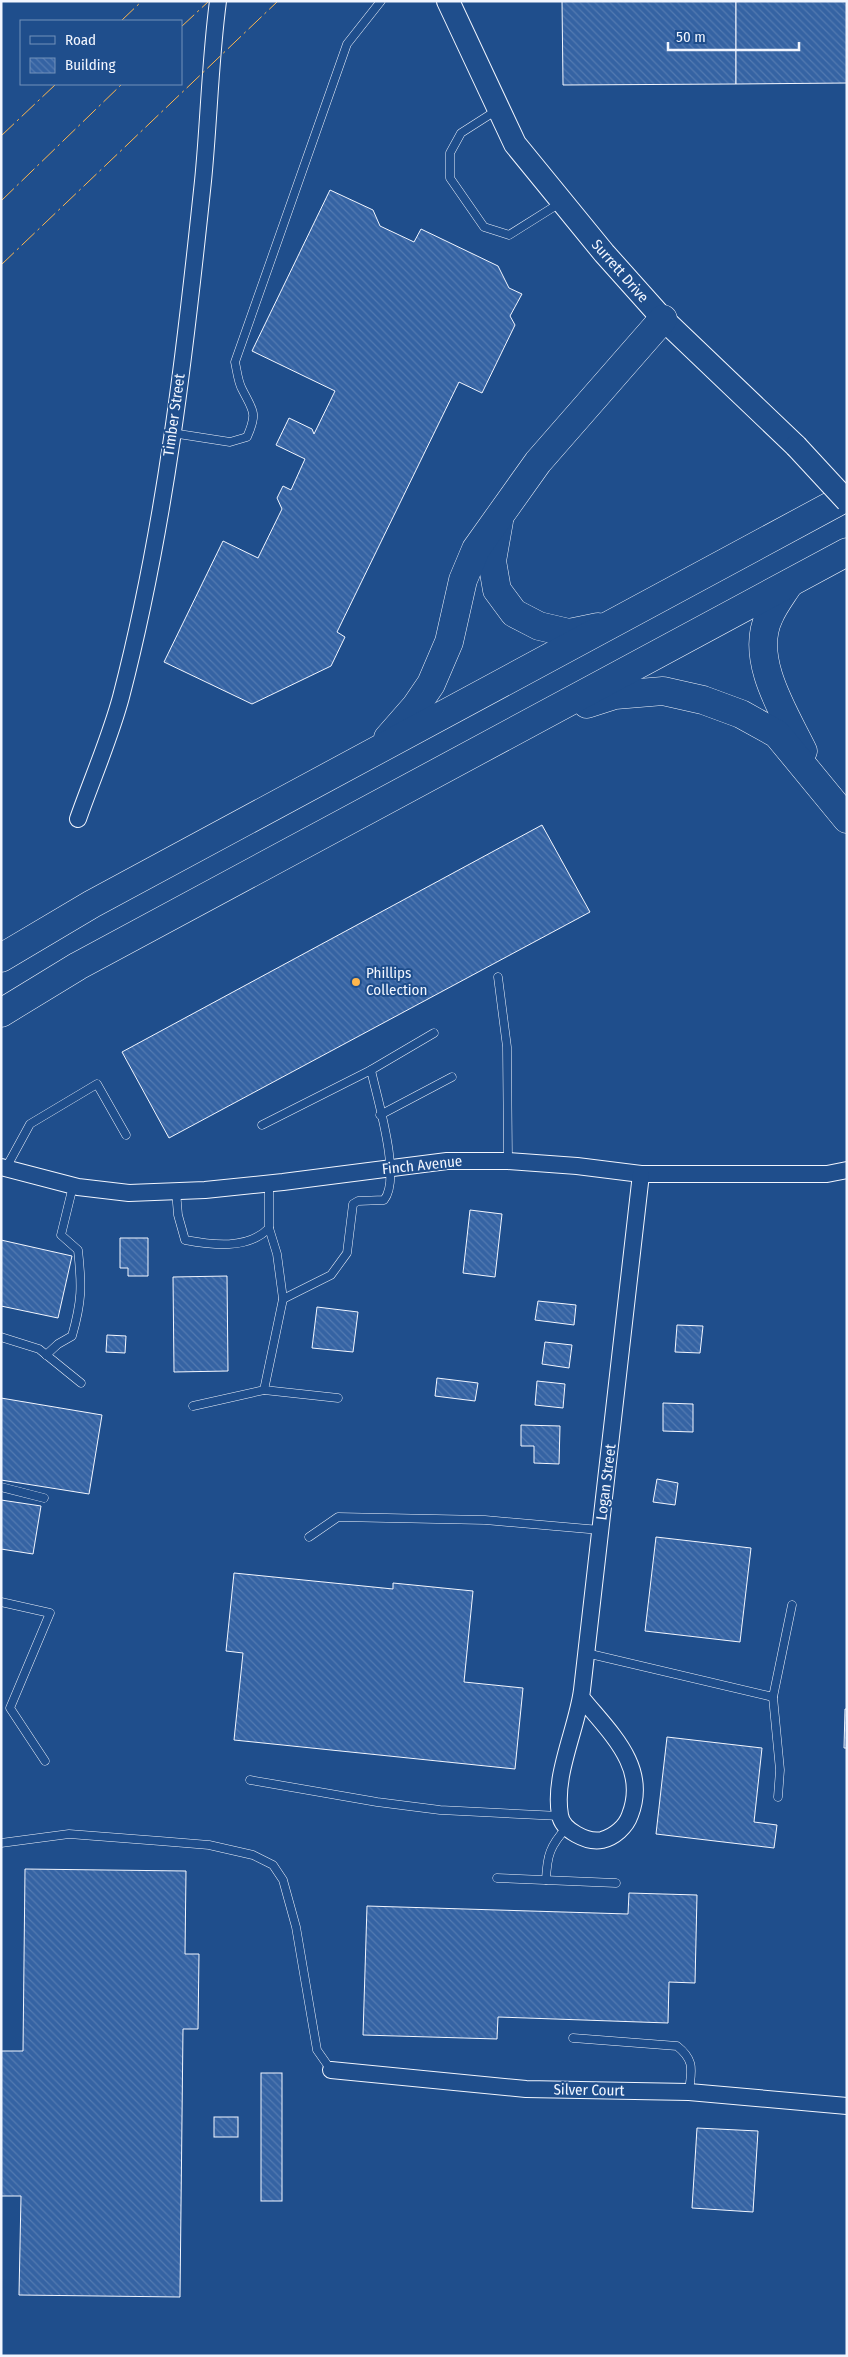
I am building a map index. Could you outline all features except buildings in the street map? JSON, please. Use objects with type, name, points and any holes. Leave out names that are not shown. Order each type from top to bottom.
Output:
[{"type":"highway","points":[[377,751],[416,706],[431,684],[449,642],[463,580],[476,549],[538,462],[663,319]]},
{"type":"highway","points":[[1,958],[92,904],[847,497]]},
{"type":"highway","points":[[501,512],[492,561],[497,590],[514,613],[539,626],[569,633],[613,624]]},
{"type":"highway","points":[[1,1013],[78,966],[847,552]]},
{"type":"highway","points":[[790,582],[768,618],[763,643],[768,678],[817,782]]},
{"type":"highway","points":[[529,723],[615,695],[663,691],[703,700],[741,714],[777,734],[847,819]]},
{"type":"street","name":"Timber Street","points":[[78,819],[120,699],[141,610],[165,481],[191,291],[218,1]]},
{"type":"street","name":"Surrett Drive","points":[[448,1],[515,144],[561,202],[663,319],[796,446],[847,501]]},
{"type":"street","name":"Finch Avenue","points":[[4,1168],[73,1186],[129,1193],[269,1183],[447,1161],[508,1161],[576,1166],[641,1174],[827,1174],[847,1170]]},
{"type":"street","name":"Logan Street","points":[[564,1821],[560,1789],[581,1697],[641,1174]]},
{"type":"street","points":[[564,1821],[587,1840],[600,1840],[614,1835],[628,1820],[636,1794],[634,1775],[626,1754],[581,1697]]},
{"type":"street","name":"Silver Court","points":[[331,2070],[526,2089],[689,2092],[847,2106]]},
{"type":"lane","points":[[172,433],[230,442],[247,437],[253,422],[252,405],[241,388],[235,362],[347,44],[381,1]]},
{"type":"lane","points":[[499,109],[461,133],[450,153],[450,178],[484,227],[509,235],[561,202]]},
{"type":"lane","points":[[498,977],[507,1047],[508,1161]]},
{"type":"lane","points":[[262,1126],[371,1070],[434,1033]]},
{"type":"lane","points":[[283,1299],[331,1276],[347,1254],[353,1204],[358,1201],[384,1200],[388,1195],[392,1168],[371,1070]]},
{"type":"lane","points":[[380,1115],[452,1077]]},
{"type":"lane","points":[[4,1168],[30,1124],[97,1084],[126,1135]]},
{"type":"lane","points":[[264,1390],[283,1299],[277,1254],[269,1228],[269,1183]]},
{"type":"lane","points":[[46,1355],[58,1344],[72,1336],[80,1307],[82,1285],[78,1250],[61,1235],[73,1186]]},
{"type":"lane","points":[[176,1191],[178,1215],[184,1240],[209,1244],[238,1243],[262,1236],[269,1228]]},
{"type":"lane","points":[[1,1337],[39,1350],[81,1384]]},
{"type":"lane","points":[[193,1406],[264,1390],[338,1398]]},
{"type":"lane","points":[[1,1487],[44,1498]]},
{"type":"lane","points":[[309,1537],[338,1517],[485,1520],[600,1530]]},
{"type":"lane","points":[[1,1602],[50,1613],[10,1708],[45,1761]]},
{"type":"lane","points":[[778,1797],[780,1770],[773,1697],[792,1604]]},
{"type":"lane","points":[[586,1653],[773,1697]]},
{"type":"lane","points":[[250,1780],[377,1802],[440,1810],[564,1821],[552,1843],[547,1862],[546,1880]]},
{"type":"lane","points":[[1,1843],[69,1834],[160,1841],[209,1845],[253,1855],[273,1865],[283,1880],[296,1927],[317,2050],[331,2070]]},
{"type":"lane","points":[[497,1878],[616,1883]]},
{"type":"lane","points":[[573,2038],[677,2046],[686,2053],[691,2062],[689,2092]]},
{"type":"power","points":[[122,20],[142,1]]},
{"type":"power","points":[[182,26],[209,1]]},
{"type":"power","points":[[1,265],[278,1]]},
{"type":"power","points":[[1,136],[55,85]]},
{"type":"power","points":[[1,201],[121,85]]},
{"type":"place","name":"Phillips Collection","points":[[356,982]]}]
